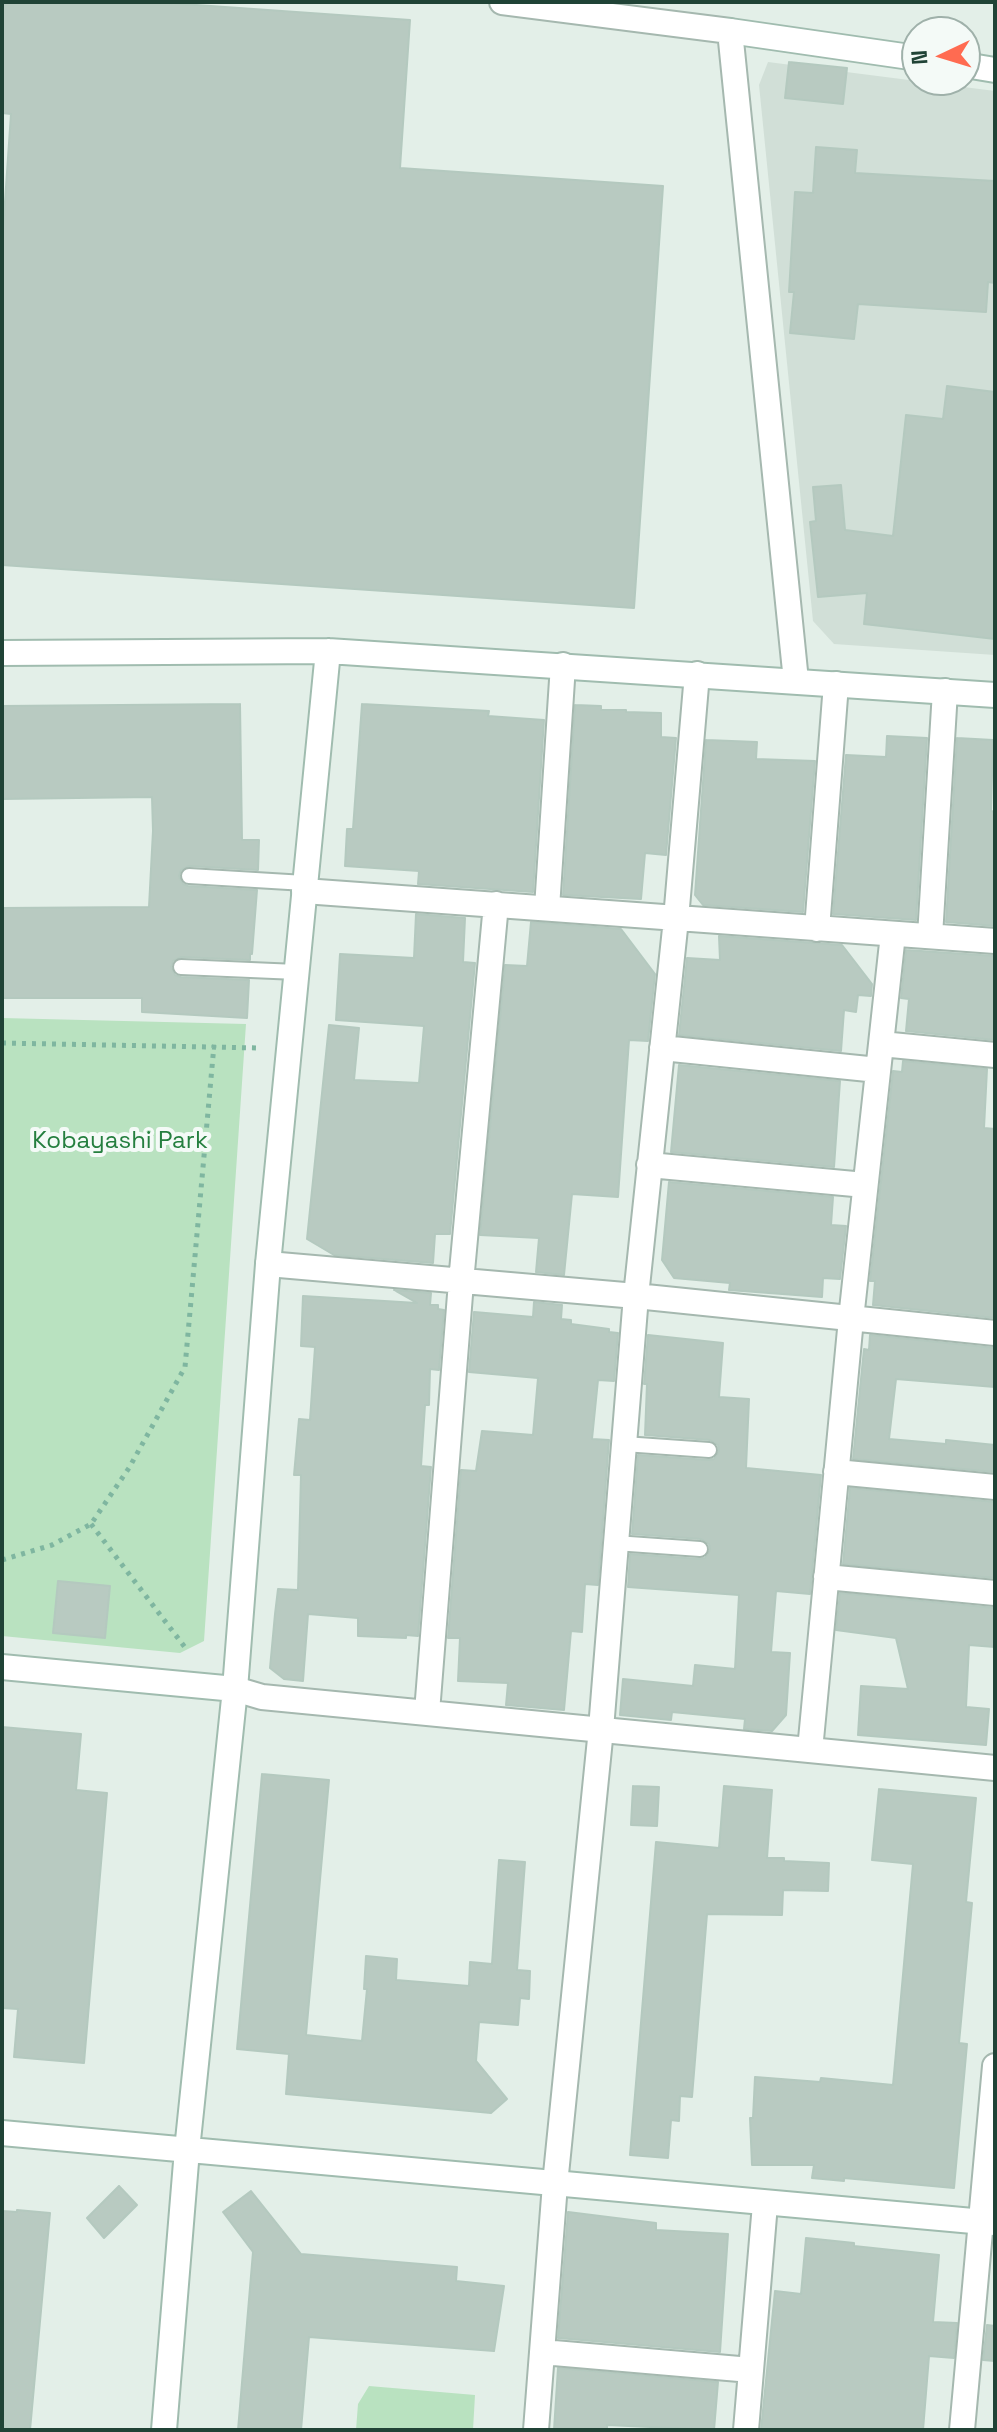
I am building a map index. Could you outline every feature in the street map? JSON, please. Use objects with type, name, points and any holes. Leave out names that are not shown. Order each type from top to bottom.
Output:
[{"type":"street","points":[[502,2],[901,56]]},
{"type":"street","points":[[730,31],[796,681]]},
{"type":"street","points":[[164,2430],[187,2150],[235,1689],[268,1264],[328,651]]},
{"type":"street","points":[[2,653],[328,651],[995,695]]},
{"type":"street","points":[[547,908],[563,665]]},
{"type":"street","points":[[536,2430],[555,2184],[601,1729],[636,1296],[676,919],[697,674]]},
{"type":"street","points":[[817,929],[836,684]]},
{"type":"street","points":[[930,936],[945,691]]},
{"type":"street","points":[[304,887],[676,919],[995,941]]},
{"type":"street","points":[[427,1712],[461,1282],[496,904]]},
{"type":"street","points":[[810,1750],[851,1319],[893,934]]},
{"type":"street","points":[[881,1044],[995,1055]]},
{"type":"street","points":[[662,1048],[878,1070]]},
{"type":"street","points":[[649,1165],[865,1185]]},
{"type":"street","points":[[268,1264],[636,1296],[995,1333]]},
{"type":"street","points":[[836,1472],[995,1487]]},
{"type":"street","points":[[826,1577],[995,1593]]},
{"type":"street","points":[[2,1667],[235,1689],[262,1697],[995,1768]]},
{"type":"street","points":[[962,2430],[988,2223],[995,2066]]},
{"type":"street","points":[[2,2133],[988,2223]]},
{"type":"street","points":[[746,2430],[765,2204]]},
{"type":"street","points":[[542,2352],[751,2370]]},
{"type":"lane","points":[[189,876],[304,887]]},
{"type":"lane","points":[[181,967],[297,972]]},
{"type":"lane","points":[[624,1444],[709,1450]]},
{"type":"lane","points":[[615,1543],[700,1549]]},
{"type":"path","points":[[2,1043],[214,1045],[288,1050]]},
{"type":"path","points":[[2,1560],[52,1545],[91,1524],[129,1468],[185,1367],[214,1045]]},
{"type":"path","points":[[91,1524],[187,1650]]},
{"type":"shaded area","points":[[768,62],[901,79],[901,96],[981,96],[981,89],[995,91],[995,655],[834,644],[813,621],[759,85]]},
{"type":"green space","name":"Kobayashi Park","points":[[2,1018],[246,1024],[204,1641],[180,1653],[2,1636]]},
{"type":"green space","points":[[369,2386],[475,2395],[473,2430],[356,2430],[358,2404]]},
{"type":"building","points":[[2,2],[154,2],[410,20],[400,168],[663,186],[634,608],[2,565],[2,245],[11,114],[2,113]]},
{"type":"building","points":[[789,62],[847,68],[843,104],[785,98]]},
{"type":"building","points":[[816,147],[857,150],[855,173],[995,181],[995,283],[988,282],[986,312],[858,304],[854,339],[790,333],[794,292],[789,292],[795,192],[813,193]]},
{"type":"building","points":[[947,386],[995,392],[995,639],[864,624],[867,593],[818,597],[810,522],[816,521],[813,487],[841,485],[845,530],[893,536],[906,415],[943,419]]},
{"type":"building","points":[[240,704],[242,840],[259,840],[258,870],[189,866],[181,870],[179,876],[188,886],[257,890],[252,954],[250,960],[181,957],[173,961],[171,967],[175,975],[181,977],[249,980],[247,1018],[142,1012],[142,998],[2,998],[2,908],[149,907],[153,831],[152,797],[2,799],[2,706]]},
{"type":"building","points":[[362,704],[489,711],[488,716],[544,720],[533,892],[418,884],[419,871],[345,866],[347,829],[353,829]]},
{"type":"building","points":[[575,705],[601,706],[601,710],[661,713],[661,737],[676,738],[666,855],[645,853],[641,899],[563,895]]},
{"type":"building","points":[[887,736],[927,738],[916,920],[833,914],[846,755],[886,757]]},
{"type":"building","points":[[957,738],[993,740],[991,811],[995,812],[995,926],[946,922]]},
{"type":"building","points":[[706,740],[757,742],[756,759],[815,761],[803,912],[703,905],[695,895]]},
{"type":"building","points":[[416,914],[465,918],[463,962],[475,963],[450,1234],[435,1234],[433,1263],[334,1255],[307,1239],[329,1025],[359,1028],[354,1080],[419,1083],[424,1026],[336,1020],[340,954],[414,958]]},
{"type":"building","points":[[531,922],[621,929],[655,974],[648,1041],[629,1040],[618,1197],[572,1194],[564,1275],[536,1272],[539,1238],[480,1235],[505,965],[527,966]]},
{"type":"building","points":[[719,936],[842,945],[872,984],[871,996],[858,995],[856,1012],[844,1010],[841,1051],[679,1035],[687,958],[720,960]]},
{"type":"building","points":[[906,950],[995,956],[995,1040],[906,1031],[909,999],[901,998]]},
{"type":"building","points":[[903,1061],[987,1069],[984,1128],[995,1129],[995,1318],[873,1305],[875,1281],[870,1281],[893,1071],[902,1072]]},
{"type":"building","points":[[679,1065],[840,1081],[834,1167],[671,1152]]},
{"type":"building","points":[[669,1182],[833,1197],[831,1225],[846,1226],[840,1279],[823,1278],[822,1297],[729,1290],[730,1283],[674,1278],[662,1260]]},
{"type":"building","points":[[394,1290],[431,1293],[430,1305],[438,1305],[438,1309],[444,1310],[439,1370],[430,1369],[429,1405],[425,1405],[421,1466],[431,1467],[418,1636],[358,1636],[358,1618],[308,1614],[303,1681],[284,1679],[270,1668],[278,1589],[298,1590],[301,1475],[294,1475],[299,1419],[310,1420],[315,1347],[301,1346],[303,1296],[417,1303]]},
{"type":"building","points":[[534,1302],[562,1305],[561,1319],[571,1320],[571,1324],[618,1333],[614,1381],[598,1380],[592,1439],[609,1440],[598,1585],[585,1584],[582,1632],[571,1631],[564,1710],[506,1705],[508,1683],[458,1681],[460,1638],[448,1638],[461,1470],[476,1471],[482,1431],[533,1435],[538,1378],[469,1372],[474,1312],[533,1317]]},
{"type":"building","points":[[648,1335],[723,1343],[719,1397],[749,1399],[746,1468],[821,1475],[810,1594],[776,1591],[771,1652],[790,1653],[786,1715],[772,1731],[744,1729],[745,1719],[672,1712],[671,1720],[620,1715],[623,1679],[693,1686],[695,1665],[735,1669],[739,1595],[628,1587],[630,1554],[699,1559],[705,1558],[710,1550],[709,1544],[701,1539],[632,1534],[638,1455],[708,1460],[714,1459],[719,1451],[718,1445],[710,1440],[645,1435],[647,1384],[644,1384]]},
{"type":"building","points":[[870,1335],[995,1348],[995,1387],[896,1379],[889,1439],[995,1445],[995,1472],[853,1459],[864,1349],[869,1350]]},
{"type":"building","points":[[850,1488],[995,1502],[995,1578],[843,1564]]},
{"type":"building","points":[[58,1581],[110,1586],[105,1638],[53,1633]]},
{"type":"building","points":[[840,1593],[995,1608],[995,1647],[969,1645],[966,1707],[989,1709],[986,1745],[858,1735],[861,1686],[908,1689],[896,1638],[836,1630]]},
{"type":"building","points":[[2,1727],[81,1734],[76,1790],[107,1793],[84,2063],[14,2057],[18,2009],[2,2008]]},
{"type":"building","points":[[262,1774],[329,1780],[306,2035],[362,2041],[367,1989],[364,1989],[366,1956],[397,1959],[396,1980],[469,1986],[470,1962],[492,1964],[499,1860],[525,1862],[517,1970],[530,1971],[529,1999],[520,1998],[518,2025],[479,2022],[476,2061],[507,2099],[491,2113],[286,2094],[289,2054],[237,2049]]},
{"type":"building","points":[[633,1786],[659,1787],[657,1826],[631,1825]]},
{"type":"building","points":[[724,1786],[772,1790],[767,1858],[829,1863],[828,1891],[783,1890],[782,1915],[707,1914],[692,2097],[680,2096],[679,2121],[671,2120],[668,2158],[630,2155],[656,1842],[719,1848]]},
{"type":"building","points":[[879,1789],[976,1798],[966,1902],[972,1903],[959,2043],[967,2044],[954,2188],[812,2178],[814,2165],[752,2165],[750,2118],[753,2118],[755,2077],[820,2082],[821,2078],[893,2085],[913,1864],[872,1860]]},
{"type":"building","points":[[119,2186],[137,2205],[104,2238],[87,2218]]},
{"type":"building","points":[[251,2191],[301,2254],[457,2267],[456,2281],[504,2286],[494,2351],[309,2337],[301,2430],[238,2430],[253,2252],[223,2212]]},
{"type":"building","points":[[2,2211],[50,2213],[30,2430],[2,2430]]},
{"type":"building","points":[[568,2212],[656,2223],[656,2230],[728,2234],[720,2352],[558,2338]]},
{"type":"building","points":[[806,2238],[939,2255],[933,2322],[957,2323],[954,2358],[929,2356],[923,2430],[761,2430],[775,2291],[801,2294]]},
{"type":"building","points":[[987,2325],[995,2326],[995,2361],[983,2360]]},
{"type":"building","points":[[558,2368],[718,2382],[714,2430],[607,2425],[607,2430],[554,2430]]}]
